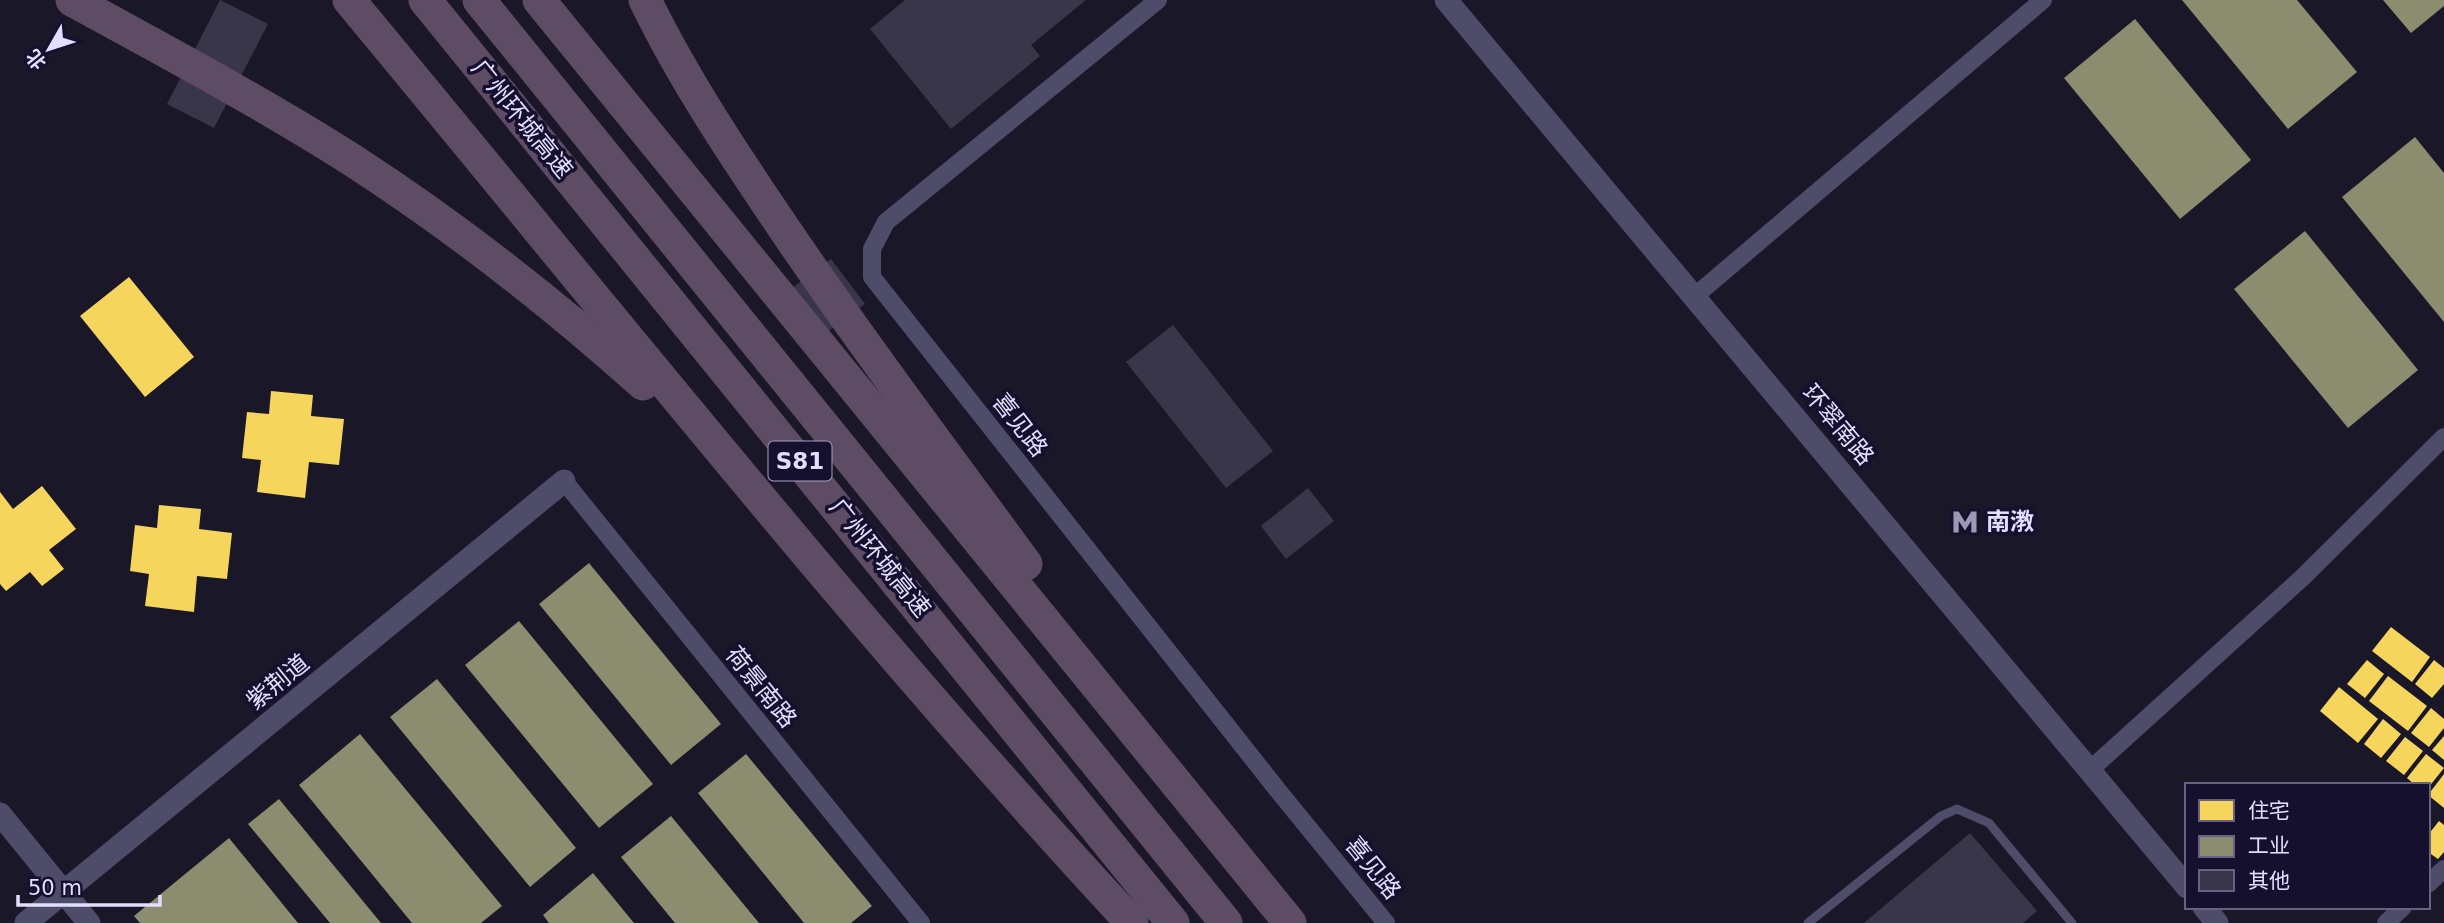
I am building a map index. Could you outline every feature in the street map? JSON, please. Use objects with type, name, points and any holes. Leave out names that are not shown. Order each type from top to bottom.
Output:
[{"type":"highway","points":[[72,0],[196,68],[346,156],[451,227],[556,309],[640,382],[704,441],[777,520]]},
{"type":"highway","points":[[349,0],[777,520],[1018,800],[1132,923]]},
{"type":"highway","name":"广州环城高速","points":[[425,0],[1173,923]]},
{"type":"highway","name":"广州环城高速","points":[[479,0],[1226,923]]},
{"type":"highway","points":[[539,0],[1291,923]]},
{"type":"highway","points":[[645,0],[697,97],[816,276],[1291,923]]},
{"type":"street","name":"喜见路","points":[[1158,0],[886,222],[872,249],[872,277],[1386,923]]},
{"type":"street","name":"环翠南路","points":[[1446,0],[2185,885]]},
{"type":"street","points":[[1695,296],[2043,0]]},
{"type":"street","points":[[2091,769],[2303,577],[2444,437]]},
{"type":"street","name":"紫荆道","points":[[26,923],[564,481]]},
{"type":"street","name":"荷景南路","points":[[564,481],[920,923]]},
{"type":"street","points":[[0,814],[89,923]]},
{"type":"street","points":[[2430,882],[2444,869]]},
{"type":"street","points":[[2206,909],[2217,923]]},
{"type":"street","points":[[2386,923],[2401,909]]},
{"type":"lane","points":[[1808,923],[1941,816],[1956,809],[1989,823],[2072,923]]},
{"type":"building: 住宅","points":[[129,277],[194,357],[145,397],[80,316]]},
{"type":"building: 住宅","points":[[271,391],[313,395],[311,416],[344,419],[339,465],[309,462],[305,498],[257,492],[261,460],[242,458],[247,412],[269,414]]},
{"type":"building: 住宅","points":[[42,486],[76,529],[49,550],[64,569],[42,586],[30,572],[6,591],[0,584],[0,492],[13,509]]},
{"type":"building: 住宅","points":[[159,505],[201,509],[199,529],[232,533],[227,579],[197,576],[194,612],[145,606],[149,574],[130,571],[135,525],[157,528]]},
{"type":"building: 住宅","points":[[2391,627],[2430,657],[2412,682],[2372,651]]},
{"type":"building: 住宅","points":[[2367,660],[2384,674],[2365,698],[2347,684]]},
{"type":"building: 住宅","points":[[2434,660],[2444,668],[2444,684],[2432,698],[2415,684]]},
{"type":"building: 住宅","points":[[2388,676],[2427,706],[2408,731],[2369,701]]},
{"type":"building: 住宅","points":[[2339,687],[2378,719],[2358,743],[2320,711]]},
{"type":"building: 住宅","points":[[2431,708],[2444,719],[2444,728],[2429,747],[2411,733]]},
{"type":"building: 住宅","points":[[2383,719],[2401,734],[2381,758],[2364,744]]},
{"type":"building: 住宅","points":[[2444,736],[2444,760],[2432,750]]},
{"type":"building: 住宅","points":[[2405,737],[2423,751],[2404,775],[2386,761]]},
{"type":"building: 住宅","points":[[2426,754],[2444,768],[2430,786],[2430,783],[2413,783],[2407,778]]},
{"type":"building: 住宅","points":[[2444,774],[2444,808],[2430,797],[2430,792]]},
{"type":"building: 住宅","points":[[2439,821],[2444,825],[2444,852],[2438,859],[2430,853],[2430,832]]},
{"type":"building: 工业","points":[[2182,0],[2297,0],[2357,72],[2288,129]]},
{"type":"building: 工业","points":[[2383,0],[2444,0],[2444,6],[2411,33]]},
{"type":"building: 工业","points":[[2135,19],[2251,160],[2180,219],[2064,78]]},
{"type":"building: 工业","points":[[2415,137],[2444,173],[2444,322],[2342,197]]},
{"type":"building: 工业","points":[[2305,231],[2418,370],[2348,428],[2234,289]]},
{"type":"building: 工业","points":[[589,563],[721,724],[671,765],[539,604]]},
{"type":"building: 工业","points":[[519,621],[653,784],[599,828],[465,665]]},
{"type":"building: 工业","points":[[437,679],[576,848],[530,887],[390,717]]},
{"type":"building: 工业","points":[[360,734],[502,906],[481,923],[412,923],[299,785]]},
{"type":"building: 工业","points":[[746,754],[872,906],[851,923],[804,923],[698,793]]},
{"type":"building: 工业","points":[[279,799],[381,923],[330,923],[248,824]]},
{"type":"building: 工业","points":[[671,816],[759,923],[675,923],[621,857]]},
{"type":"building: 工业","points":[[229,838],[298,923],[140,923],[134,916]]},
{"type":"building: 工业","points":[[593,873],[634,923],[549,923],[543,915]]},
{"type":"building: 其他","points":[[220,0],[268,24],[214,128],[167,104]]},
{"type":"building: 其他","points":[[905,0],[1086,0],[1031,45],[1040,56],[951,129],[870,29]]},
{"type":"building: 其他","points":[[831,259],[865,304],[818,339],[784,294]]},
{"type":"building: 其他","points":[[1173,325],[1273,451],[1226,488],[1126,362]]},
{"type":"building: 其他","points":[[1308,488],[1334,521],[1286,559],[1261,526]]},
{"type":"building: 其他","points":[[1970,833],[2037,911],[2023,923],[1864,923]]},
{"type":"place","name":"南漖","points":[[1965,522]]}]
